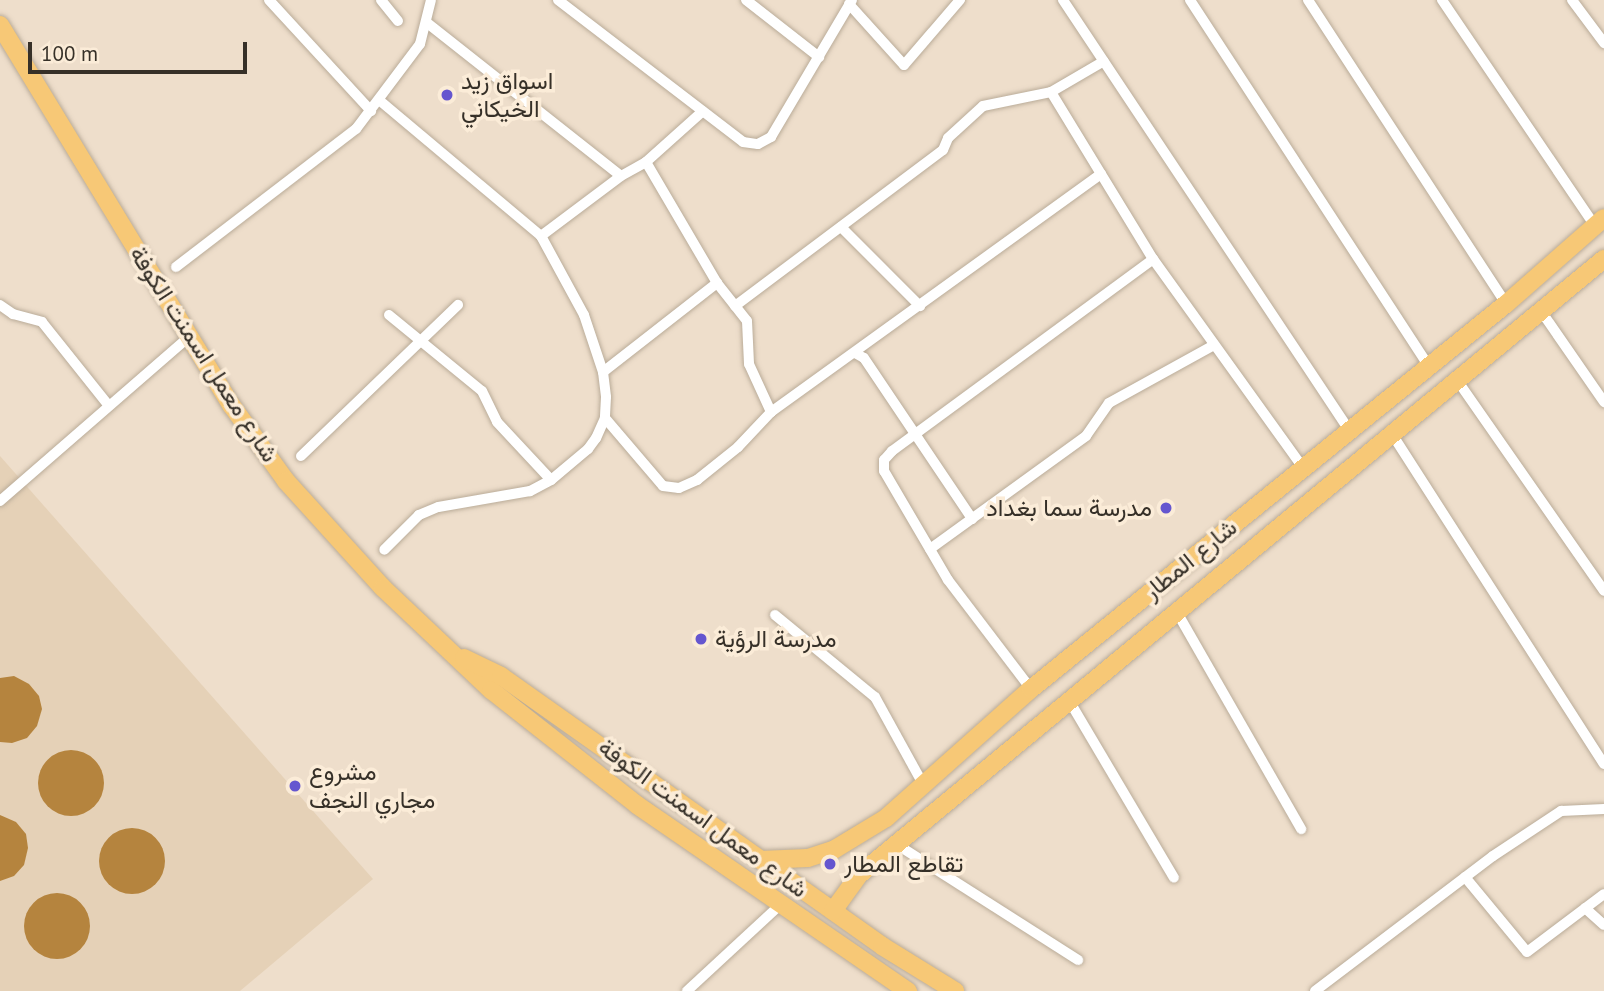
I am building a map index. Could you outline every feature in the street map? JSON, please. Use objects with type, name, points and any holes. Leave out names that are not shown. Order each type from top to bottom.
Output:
[{"type":"main road","name":"شارع معمل اسمنت الكوفة","points":[[0,26],[232,406],[286,481],[383,588],[491,690],[637,805],[908,991]]},
{"type":"main road","name":"شارع المطار","points":[[760,860],[808,858],[835,849],[886,818],[1031,689],[1506,304],[1600,222]]},
{"type":"main road","name":"شارع المطار","points":[[833,911],[859,874],[1178,614],[1604,259]]},
{"type":"main road","points":[[1444,354],[1450,366],[1461,377]]},
{"type":"main road","points":[[1394,394],[1408,403],[1413,417]]},
{"type":"main road","name":"شارع معمل اسمنت الكوفة","points":[[449,650],[501,676],[610,751],[654,787],[882,946],[955,991]]},
{"type":"main road","points":[[637,805],[644,790],[654,787]]},
{"type":"street","points":[[269,0],[371,111]]},
{"type":"street","points":[[381,0],[398,21]]},
{"type":"street","points":[[176,267],[356,129],[420,44],[430,0]]},
{"type":"street","points":[[558,0],[743,142],[758,144],[771,137],[850,2],[904,65],[960,0]]},
{"type":"street","points":[[746,0],[819,57]]},
{"type":"street","points":[[1063,0],[1349,430]]},
{"type":"street","points":[[1190,0],[1429,366]]},
{"type":"street","points":[[1308,0],[1506,304]]},
{"type":"street","points":[[1442,0],[1600,222]]},
{"type":"street","points":[[1572,0],[1604,43]]},
{"type":"street","points":[[426,22],[621,176]]},
{"type":"street","points":[[735,306],[943,150],[948,138],[983,106],[1051,92],[1104,61]]},
{"type":"street","points":[[1051,92],[1153,259],[1303,468]]},
{"type":"street","points":[[379,100],[541,236],[584,315],[603,372],[605,418],[588,449],[551,480],[530,491],[438,507],[419,515],[384,550]]},
{"type":"street","points":[[541,236],[621,176],[646,162],[703,111]]},
{"type":"street","points":[[646,162],[717,283],[747,321],[749,364],[771,412]]},
{"type":"street","points":[[605,418],[653,477],[663,486],[679,488],[716,466],[771,412],[1101,174]]},
{"type":"street","points":[[841,227],[920,306]]},
{"type":"street","points":[[1031,689],[948,580],[884,471],[884,460],[892,451],[1153,259]]},
{"type":"street","points":[[603,372],[717,283]]},
{"type":"street","points":[[0,305],[13,314],[41,323],[109,406]]},
{"type":"street","points":[[301,456],[422,343],[458,305]]},
{"type":"street","points":[[1541,311],[1604,402]]},
{"type":"street","points":[[389,315],[482,391],[491,402],[497,422],[551,480]]},
{"type":"street","points":[[0,501],[190,336]]},
{"type":"street","points":[[930,549],[1086,436],[1109,403],[1214,345]]},
{"type":"street","points":[[855,353],[864,358],[972,519]]},
{"type":"street","points":[[1461,377],[1604,591]]},
{"type":"street","points":[[1392,434],[1604,764]]},
{"type":"street","points":[[1178,614],[1301,830]]},
{"type":"street","points":[[775,615],[875,696],[923,784]]},
{"type":"street","points":[[1070,702],[1174,878]]},
{"type":"street","points":[[1315,991],[1465,877],[1561,811],[1604,810]]},
{"type":"street","points":[[897,844],[1078,960]]},
{"type":"street","points":[[1465,877],[1527,952],[1604,894]]},
{"type":"street","points":[[687,991],[780,905]]},
{"type":"street","points":[[1585,908],[1604,925]]},
{"type":"shaded area","points":[[0,456],[373,879],[240,991],[0,991]]},
{"type":"shaded area","points":[[14,676],[29,684],[39,696],[42,709],[37,726],[27,738],[12,743],[0,742],[0,678]]},
{"type":"shaded area","points":[[64,750],[78,750],[90,755],[99,764],[104,783],[102,796],[95,807],[78,816],[64,816],[52,811],[43,802],[38,790],[38,776],[43,764],[52,755]]},
{"type":"shaded area","points":[[0,815],[16,822],[26,834],[28,848],[24,865],[14,876],[0,881]]},
{"type":"shaded area","points":[[125,828],[139,828],[151,833],[160,842],[165,861],[163,874],[156,885],[139,894],[125,894],[113,889],[104,880],[99,868],[99,854],[104,842],[113,833]]},
{"type":"shaded area","points":[[50,893],[64,893],[76,898],[85,907],[90,926],[88,939],[81,950],[64,959],[50,959],[38,954],[29,945],[24,933],[24,919],[29,907],[38,898]]},
{"type":"place","name":"اسواق زيد الخيكاني","points":[[447,95]]},
{"type":"place","name":"مدرسة سما بغداد","points":[[1166,508]]},
{"type":"place","name":"مدرسة الرؤية","points":[[701,639]]},
{"type":"place","name":"مشروع مجاري النجف","points":[[295,786]]},
{"type":"place","name":"تقاطع المطار","points":[[830,864]]}]
